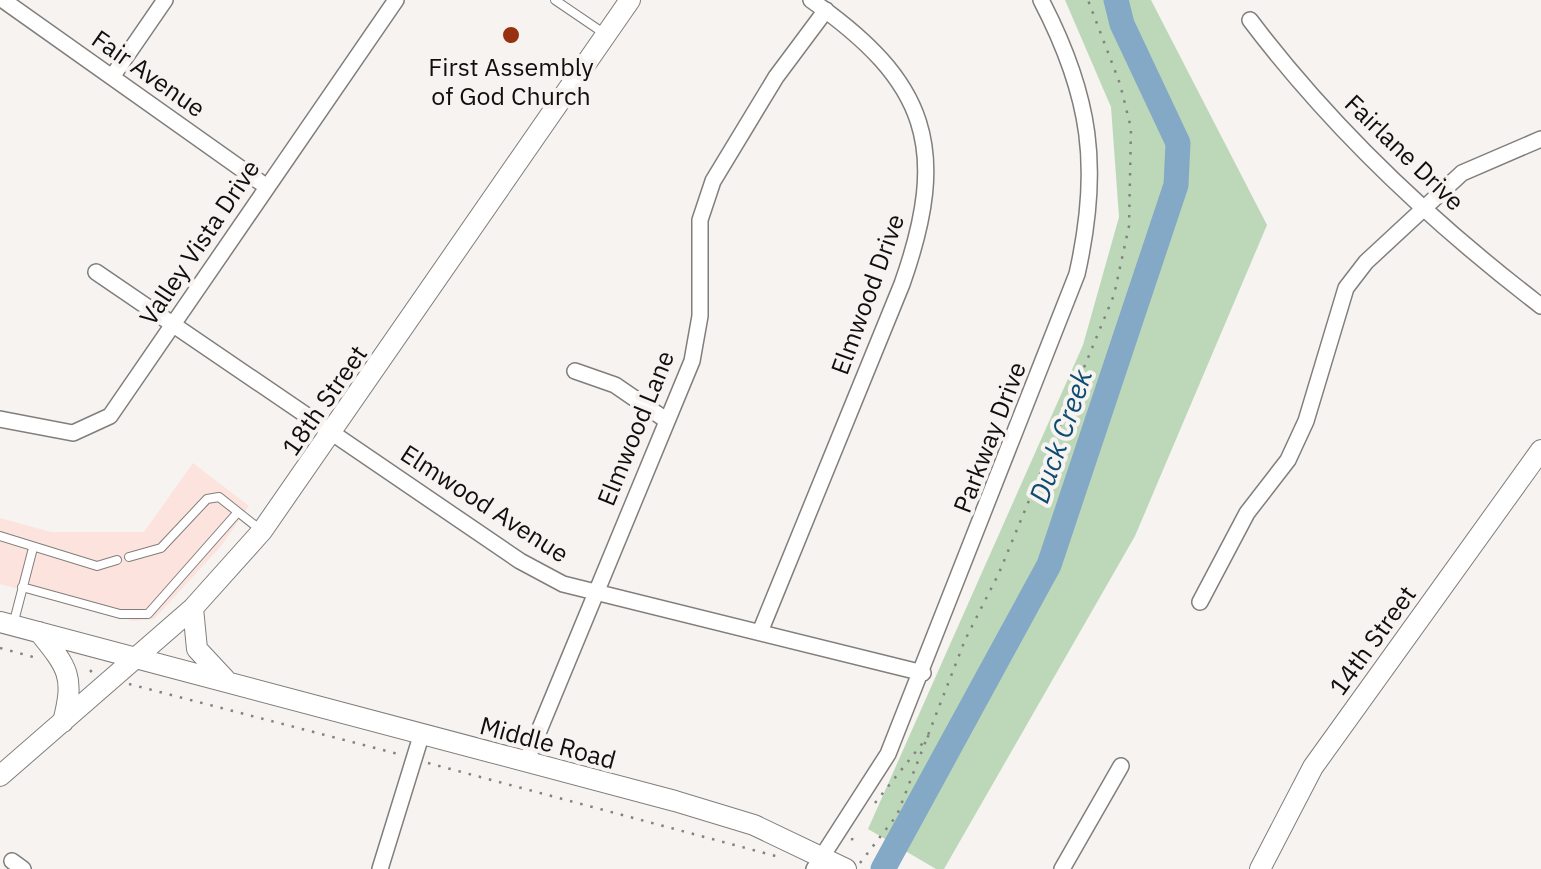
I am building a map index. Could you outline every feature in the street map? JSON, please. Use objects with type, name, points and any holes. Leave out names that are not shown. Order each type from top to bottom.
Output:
[{"type":"street","name":"Fair Avenue","points":[[3,0],[267,187]]},
{"type":"street","points":[[112,78],[165,0]]},
{"type":"street","name":"Valley Vista Drive","points":[[0,419],[73,434],[110,416],[396,0]]},
{"type":"street","name":"18th Street","points":[[0,776],[193,608],[262,531],[630,0]]},
{"type":"street","name":"Elmwood Drive","points":[[760,632],[902,284],[922,227],[929,180],[922,130],[901,78],[865,40],[811,0]]},
{"type":"street","name":"Parkway Drive","points":[[836,866],[923,673],[1061,322],[1088,224],[1092,158],[1088,123],[1066,52],[1041,0]]},
{"type":"street","name":"Elmwood Lane","points":[[526,762],[692,361],[700,316],[700,220],[713,181],[776,76],[826,10]]},
{"type":"street","name":"Fairlane Drive","points":[[1250,20],[1296,81],[1488,266],[1541,306]]},
{"type":"street","points":[[1200,602],[1247,514],[1288,460],[1306,421],[1346,288],[1366,262],[1462,173],[1541,139]]},
{"type":"street","name":"Elmwood Avenue","points":[[96,272],[520,561],[564,584],[923,673]]},
{"type":"street","points":[[574,371],[615,384],[666,420]]},
{"type":"street","name":"14th Street","points":[[1260,869],[1314,767],[1541,450]]},
{"type":"street","points":[[193,608],[197,649],[230,683]]},
{"type":"street","name":"Middle Road","points":[[6,623],[754,825],[836,866]]},
{"type":"street","points":[[39,632],[65,664],[70,680],[64,722]]},
{"type":"street","points":[[380,869],[422,733]]},
{"type":"street","points":[[1062,869],[1121,766]]},
{"type":"lane","points":[[554,0],[606,35]]},
{"type":"lane","points":[[128,557],[161,548],[208,499],[219,497],[262,531]]},
{"type":"lane","points":[[22,588],[120,614],[148,614],[238,512]]},
{"type":"lane","points":[[0,536],[96,566],[117,560]]},
{"type":"lane","points":[[6,623],[22,588],[33,548]]},
{"type":"path","points":[[836,866],[897,815],[965,640],[999,574],[1114,295],[1129,226],[1131,128],[1120,84],[1088,0]]},
{"type":"path","points":[[0,648],[48,664]]},
{"type":"path","points":[[143,688],[399,754]]},
{"type":"path","points":[[870,809],[930,735]]},
{"type":"path","points":[[424,762],[793,864]]},
{"type":"path","points":[[852,834],[853,847]]},
{"type":"shaded area","points":[[193,463],[249,506],[221,546],[154,619],[133,621],[0,584],[0,518],[51,532],[144,532]]},
{"type":"green space","points":[[1065,0],[1151,0],[1267,225],[1135,536],[944,869],[936,869],[868,829],[1083,345],[1119,217],[1111,107]]},
{"type":"waterway","name":"Duck Creek","points":[[883,869],[1049,565],[1176,185],[1178,143],[1122,24],[1116,0]]},
{"type":"place","name":"First Assembly of God Church","points":[[511,35]]}]
